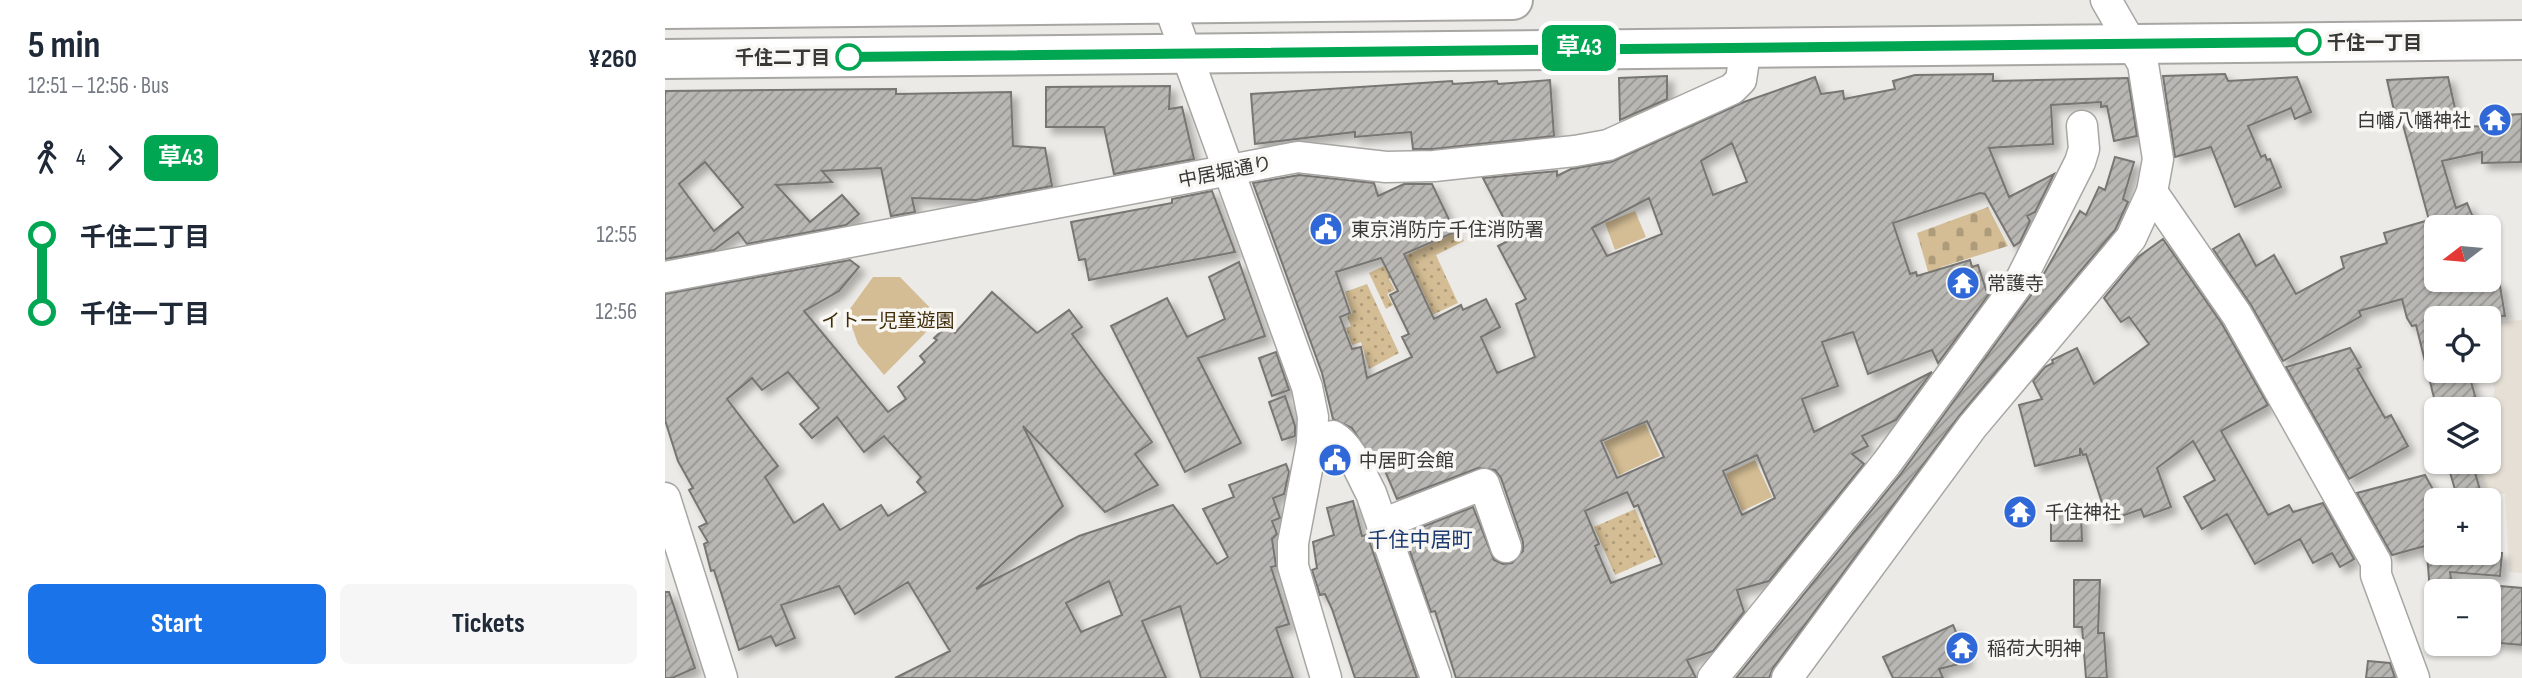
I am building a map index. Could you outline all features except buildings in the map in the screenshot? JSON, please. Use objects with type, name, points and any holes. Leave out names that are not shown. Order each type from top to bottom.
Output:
[{"type":"highway","points":[[665,9],[1513,0]]},
{"type":"highway","points":[[665,59],[2522,40]]},
{"type":"street","points":[[1787,678],[2018,369],[2090,289],[2131,238],[2152,192],[2158,159],[2143,64],[2106,0]]},
{"type":"street","points":[[1167,2],[1183,53],[1307,387],[1313,417],[1313,443],[1293,543],[1293,566],[1326,678]]},
{"type":"street","name":"中居堀通り","points":[[665,277],[1299,157],[1386,167],[1465,165],[1608,145],[1733,89],[1741,80],[1746,46]]},
{"type":"street","points":[[1713,678],[1887,464],[2020,281],[2080,162],[2084,149],[2083,126]]},
{"type":"street","points":[[2152,192],[2178,235],[2237,315],[2376,562],[2376,575],[2414,678]]},
{"type":"street","points":[[1313,443],[1333,436],[1341,441],[1371,493],[1436,678]]},
{"type":"street","points":[[1382,524],[1484,484],[1506,547]]},
{"type":"street","points":[[665,498],[722,678]]},
{"type":"shaded area","points":[[2522,320],[2522,573],[2509,572],[2505,494],[2501,494],[2501,488],[2485,488],[2480,474],[2501,474],[2501,397],[2493,397],[2495,389],[2493,383],[2501,383],[2501,322]]},
{"type":"green space","points":[[1988,207],[2008,246],[1941,267],[1941,272],[1929,275],[1917,233]]},
{"type":"green space","points":[[1635,211],[1646,237],[1615,250],[1605,223]]},
{"type":"green space","points":[[1459,230],[1464,241],[1436,255],[1458,303],[1430,316],[1427,309],[1430,307],[1406,257],[1391,264],[1396,275],[1389,279],[1395,290],[1387,294],[1393,305],[1386,309],[1369,273]]},
{"type":"green space","name":"イトー児童遊園","points":[[873,277],[900,277],[940,318],[884,375],[858,344],[847,313]]},
{"type":"green space","points":[[1367,284],[1399,353],[1369,369],[1361,342],[1352,345],[1346,328],[1351,326],[1347,316],[1352,313],[1345,292]]},
{"type":"green space","points":[[1645,423],[1660,456],[1619,475],[1604,442]]},
{"type":"green space","points":[[1755,460],[1772,497],[1742,511],[1726,474]]},
{"type":"green space","points":[[1635,509],[1656,557],[1615,575],[1594,527]]},
{"type":"bus line","name":"草43","points":[[849,57],[2308,42]]},
{"type":"place","name":"千住一丁目","points":[[2308,42]]},
{"type":"place","name":"千住二丁目","points":[[849,57]]},
{"type":"place","name":"白幡八幡神社","points":[[2495,120]]},
{"type":"place","name":"東京消防庁 千住消防署","points":[[1326,229]]},
{"type":"place","name":"常護寺","points":[[1963,283]]},
{"type":"place","name":"中居町会館","points":[[1335,460]]},
{"type":"place","name":"千住神社","points":[[2020,512]]},
{"type":"place","name":"稲荷大明神","points":[[1962,648]]},
{"type":"district","name":"千住中居町","points":[[1420,540]]}]
